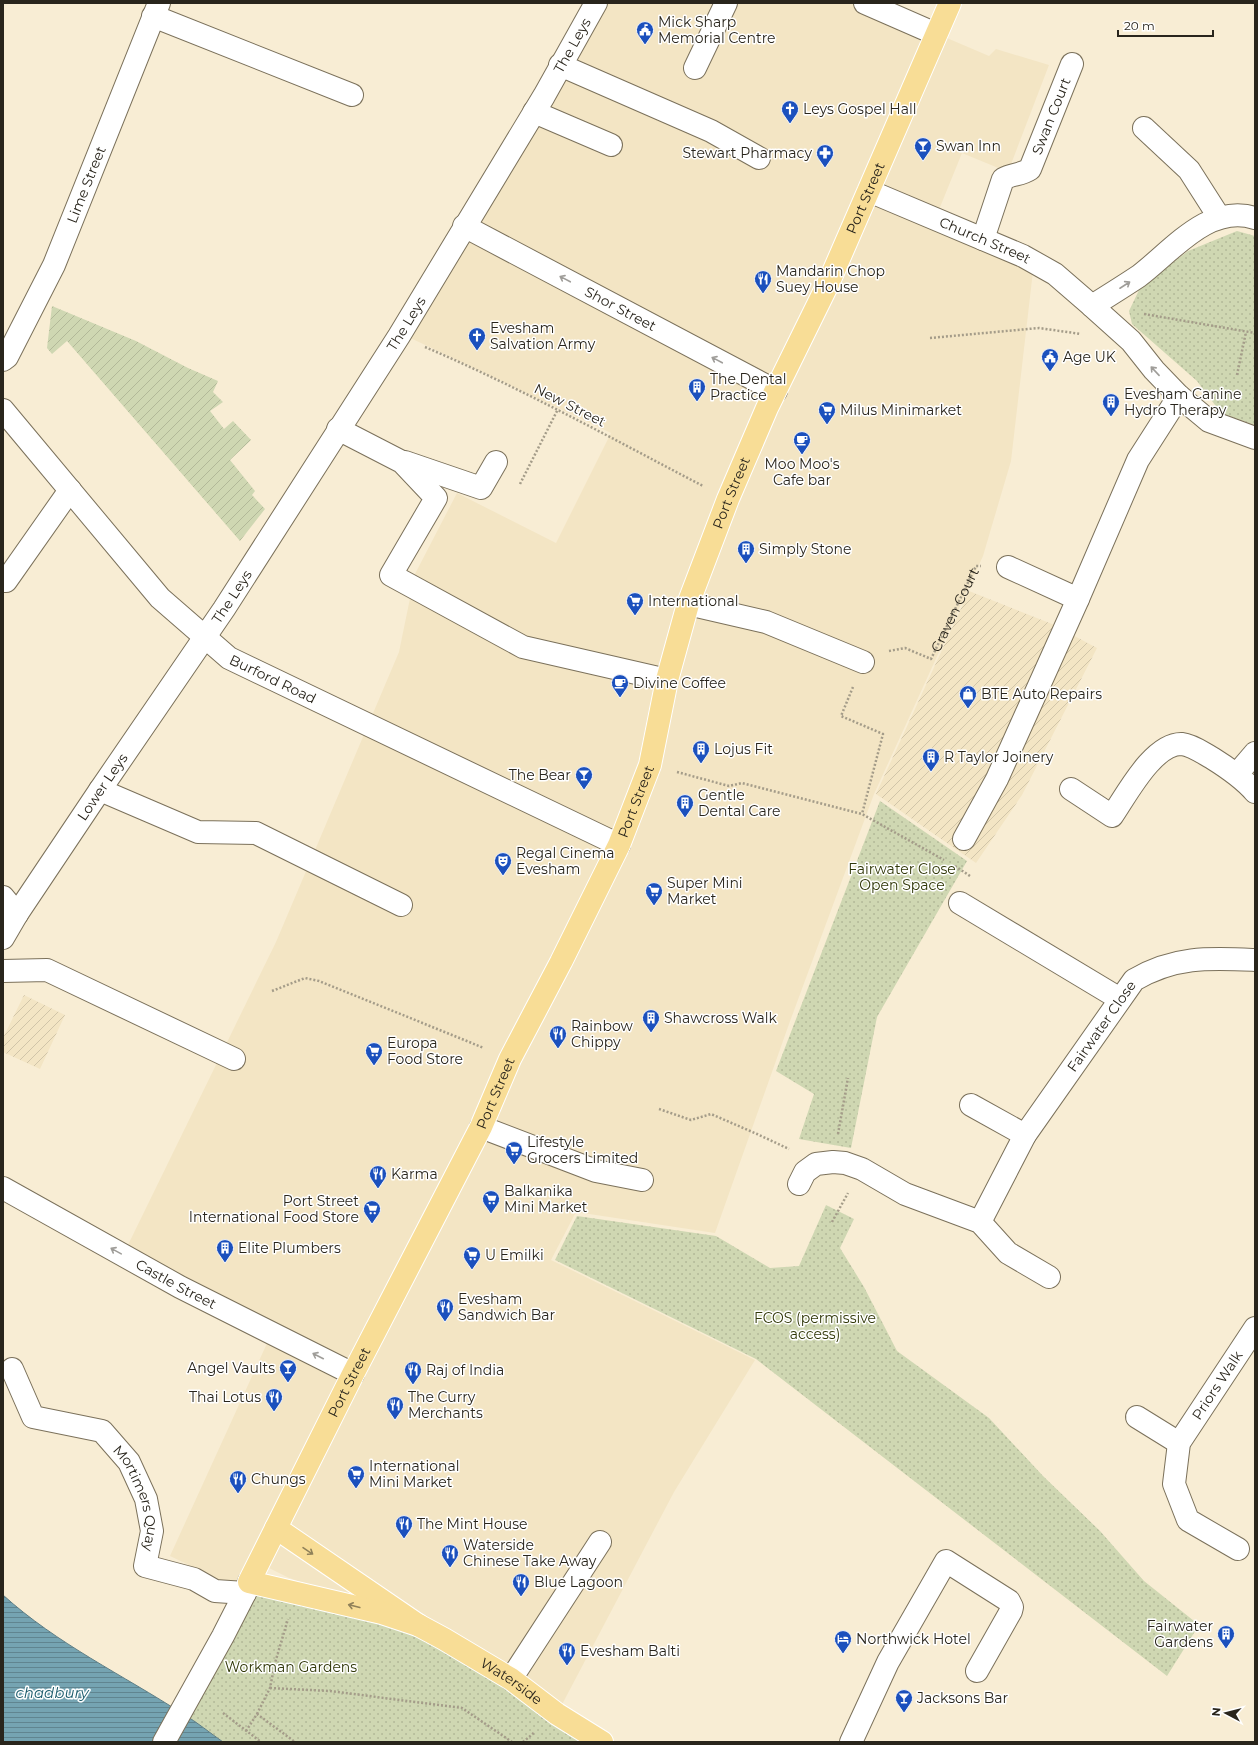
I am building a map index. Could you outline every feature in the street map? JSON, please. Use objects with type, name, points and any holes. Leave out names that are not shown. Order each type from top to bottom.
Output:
[{"type":"main road","name":"Port Street","points":[[247,1587],[353,1374],[482,1127],[510,1059],[561,962],[619,845],[650,765],[667,680],[688,604],[728,499],[776,391],[828,284],[950,3]]},
{"type":"main road","name":"Waterside","points":[[276,1528],[418,1625],[511,1679],[557,1714],[602,1742]]},
{"type":"main road","name":"Waterside","points":[[247,1587],[306,1594],[382,1613],[418,1625]]},
{"type":"street","name":"The Leys","points":[[205,638],[399,336],[534,112],[596,3]]},
{"type":"street","points":[[695,68],[726,3]]},
{"type":"street","points":[[865,3],[936,34]]},
{"type":"street","points":[[156,9],[352,95]]},
{"type":"street","name":"Lime Street","points":[[3,360],[7,357],[54,265],[156,9]]},
{"type":"street","name":"Swan Court","points":[[983,239],[1003,179],[1008,176],[1020,175],[1030,169],[1072,64]]},
{"type":"street","points":[[560,66],[711,132],[759,158]]},
{"type":"street","points":[[534,112],[611,144]]},
{"type":"street","points":[[1144,128],[1189,170],[1220,217]]},
{"type":"street","name":"Church Street","points":[[869,191],[1023,256],[1055,274],[1130,341],[1154,370],[1179,396],[1209,421],[1255,438]]},
{"type":"street","points":[[1092,306],[1139,276],[1190,233],[1220,217],[1243,214],[1255,218]]},
{"type":"street","name":"Shor Street","points":[[464,226],[776,391]]},
{"type":"street","points":[[964,839],[997,779],[1078,599],[1138,460],[1179,396]]},
{"type":"street","name":"Burford Road","points":[[3,410],[160,598],[229,658],[619,845]]},
{"type":"street","points":[[338,429],[402,462],[481,488],[496,462]]},
{"type":"street","points":[[402,462],[436,498],[392,576],[523,647],[667,680]]},
{"type":"street","points":[[3,581],[6,581],[70,490]]},
{"type":"street","points":[[1008,567],[1078,599]]},
{"type":"street","points":[[688,604],[766,622],[864,662]]},
{"type":"street","name":"Lower Leys","points":[[3,938],[17,914],[100,790],[205,638]]},
{"type":"street","points":[[1071,789],[1112,816],[1146,765],[1166,748],[1182,744],[1197,749],[1237,774],[1255,792]]},
{"type":"street","points":[[1237,774],[1255,753]]},
{"type":"street","points":[[100,790],[198,832],[256,833],[401,905]]},
{"type":"street","points":[[3,897],[17,914]]},
{"type":"street","points":[[960,903],[1120,999]]},
{"type":"street","name":"Fairwater Close","points":[[980,1222],[1024,1135],[1134,980],[1146,973],[1171,963],[1210,958],[1255,960]]},
{"type":"street","points":[[3,971],[47,970],[234,1058]]},
{"type":"street","points":[[971,1106],[1024,1135]]},
{"type":"street","points":[[482,1127],[596,1171],[642,1180]]},
{"type":"street","points":[[799,1184],[805,1172],[816,1164],[833,1162],[845,1163],[862,1169],[905,1194],[980,1222],[1008,1253],[1049,1277]]},
{"type":"street","name":"Castle Street","points":[[3,1188],[180,1287],[353,1374]]},
{"type":"street","name":"Priors Walk","points":[[1238,1549],[1188,1520],[1174,1484],[1179,1443],[1255,1328]]},
{"type":"street","name":"Mortimers Quay","points":[[12,1369],[33,1417],[102,1431],[129,1462],[146,1499],[152,1531],[145,1566],[194,1579],[215,1591],[247,1587]]},
{"type":"street","points":[[1137,1417],[1179,1443]]},
{"type":"street","points":[[511,1679],[600,1542]]},
{"type":"street","points":[[851,1742],[888,1662],[946,1561],[1009,1601],[1012,1607],[1011,1612],[977,1672]]},
{"type":"street","name":"Port Street","points":[[164,1742],[223,1636],[247,1587]]},
{"type":"path","points":[[1137,312],[1255,334]]},
{"type":"path","points":[[930,338],[1039,328],[1085,334]]},
{"type":"path","points":[[1238,375],[1246,332]]},
{"type":"path","name":"New Street","points":[[399,336],[464,364],[558,409],[728,499]]},
{"type":"path","points":[[520,484],[558,409]]},
{"type":"path","name":"Craven Court","points":[[864,662],[888,651],[905,648],[931,659],[976,566],[1008,567]]},
{"type":"path","points":[[862,814],[884,734],[841,716],[864,662]]},
{"type":"path","points":[[650,765],[729,786],[742,783],[862,814],[945,860]]},
{"type":"path","points":[[952,864],[971,876]]},
{"type":"path","points":[[272,991],[305,978],[319,981],[510,1059]]},
{"type":"path","points":[[833,1162],[848,1078]]},
{"type":"path","points":[[660,1109],[691,1120],[711,1114],[789,1150]]},
{"type":"path","points":[[832,1222],[862,1169]]},
{"type":"path","points":[[246,1731],[257,1714],[270,1688],[275,1663],[306,1594]]},
{"type":"path","points":[[270,1688],[330,1691],[462,1708],[512,1742]]},
{"type":"path","points":[[223,1713],[261,1742]]},
{"type":"path","points":[[257,1714],[295,1742]]},
{"type":"shaded area","points":[[596,3],[865,3],[989,56],[996,49],[1049,65],[1008,172],[962,153],[934,222],[1033,271],[1011,461],[983,556],[874,794],[789,1024],[715,1233],[576,1212],[551,1260],[755,1360],[674,1492],[557,1714],[382,1613],[287,1577],[265,1566],[233,1586],[170,1556],[274,1328],[126,1249],[276,942],[399,652],[415,574],[457,493],[556,543],[611,433],[402,334]]},
{"type":"shaded area","points":[[969,591],[1052,624],[1097,648],[1022,795],[976,863],[876,794]]},
{"type":"shaded area","points":[[24,995],[65,1015],[40,1069],[3,1052],[3,1038]]},
{"type":"green space","points":[[1237,231],[1255,236],[1255,425],[1221,413],[1197,381],[1132,324],[1129,311],[1140,288],[1188,251]]},
{"type":"green space","points":[[52,306],[136,341],[188,368],[218,381],[213,392],[223,402],[210,411],[224,429],[233,421],[251,440],[230,460],[255,491],[252,495],[265,509],[240,541],[67,341],[52,354],[47,348]]},
{"type":"green space","name":"Fairwater Close Open Space","points":[[880,801],[967,861],[877,1017],[851,1148],[799,1139],[814,1094],[776,1071]]},
{"type":"green space","name":"FCOS (permissive access)","points":[[826,1205],[854,1219],[840,1248],[864,1287],[897,1351],[989,1418],[1043,1476],[1100,1531],[1144,1581],[1199,1625],[1167,1676],[756,1359],[555,1260],[577,1216],[716,1236],[770,1268],[799,1266]]},
{"type":"green space","name":"Workman Gardens","points":[[245,1593],[382,1613],[602,1742],[223,1742],[184,1714]]},
{"type":"water","name":"chadbury","points":[[3,1595],[45,1629],[188,1717],[223,1742],[3,1742]]},
{"type":"place","name":"Mick Sharp Memorial Centre","points":[[645,45]]},
{"type":"place","name":"Leys Gospel Hall","points":[[790,124]]},
{"type":"place","name":"Swan Inn","points":[[923,161]]},
{"type":"place","name":"Stewart Pharmacy","points":[[825,168]]},
{"type":"place","name":"Mandarin Chop Suey House","points":[[763,294]]},
{"type":"place","name":"Evesham Salvation Army","points":[[477,351]]},
{"type":"place","name":"Age UK","points":[[1050,372]]},
{"type":"place","name":"The Dental Practice","points":[[697,402]]},
{"type":"place","name":"Evesham Canine Hydro Therapy","points":[[1111,417]]},
{"type":"place","name":"Milus Minimarket","points":[[827,425]]},
{"type":"place","name":"Moo Moo's Cafe bar","points":[[802,455]]},
{"type":"place","name":"Simply Stone","points":[[746,564]]},
{"type":"place","name":"International","points":[[635,616]]},
{"type":"place","name":"Divine Coffee","points":[[620,698]]},
{"type":"place","name":"BTE Auto Repairs","points":[[968,709]]},
{"type":"place","name":"Lojus Fit","points":[[701,764]]},
{"type":"place","name":"R Taylor Joinery","points":[[931,772]]},
{"type":"place","name":"The Bear","points":[[584,790]]},
{"type":"place","name":"Gentle Dental Care","points":[[685,818]]},
{"type":"place","name":"Regal Cinema Evesham","points":[[503,876]]},
{"type":"place","name":"Super Mini Market","points":[[654,906]]},
{"type":"place","name":"Shawcross Walk","points":[[651,1033]]},
{"type":"place","name":"Rainbow Chippy","points":[[558,1049]]},
{"type":"place","name":"Europa Food Store","points":[[374,1066]]},
{"type":"place","name":"Lifestyle Grocers Limited","points":[[514,1165]]},
{"type":"place","name":"Karma","points":[[378,1189]]},
{"type":"place","name":"Balkanika Mini Market","points":[[491,1214]]},
{"type":"place","name":"Port Street International Food Store","points":[[372,1224]]},
{"type":"place","name":"Elite Plumbers","points":[[225,1263]]},
{"type":"place","name":"U Emilki","points":[[472,1270]]},
{"type":"place","name":"Evesham Sandwich Bar","points":[[445,1322]]},
{"type":"place","name":"Angel Vaults","points":[[288,1383]]},
{"type":"place","name":"Raj of India","points":[[413,1385]]},
{"type":"place","name":"Thai Lotus","points":[[274,1412]]},
{"type":"place","name":"The Curry Merchants","points":[[395,1420]]},
{"type":"place","name":"International Mini Market","points":[[356,1489]]},
{"type":"place","name":"Chungs","points":[[238,1494]]},
{"type":"place","name":"The Mint House","points":[[404,1539]]},
{"type":"place","name":"Waterside Chinese Take Away","points":[[450,1568]]},
{"type":"place","name":"Blue Lagoon","points":[[521,1597]]},
{"type":"place","name":"Fairwater Gardens","points":[[1226,1649]]},
{"type":"place","name":"Northwick Hotel","points":[[843,1654]]},
{"type":"place","name":"Evesham Balti","points":[[567,1666]]},
{"type":"place","name":"Jacksons Bar","points":[[904,1713]]}]
